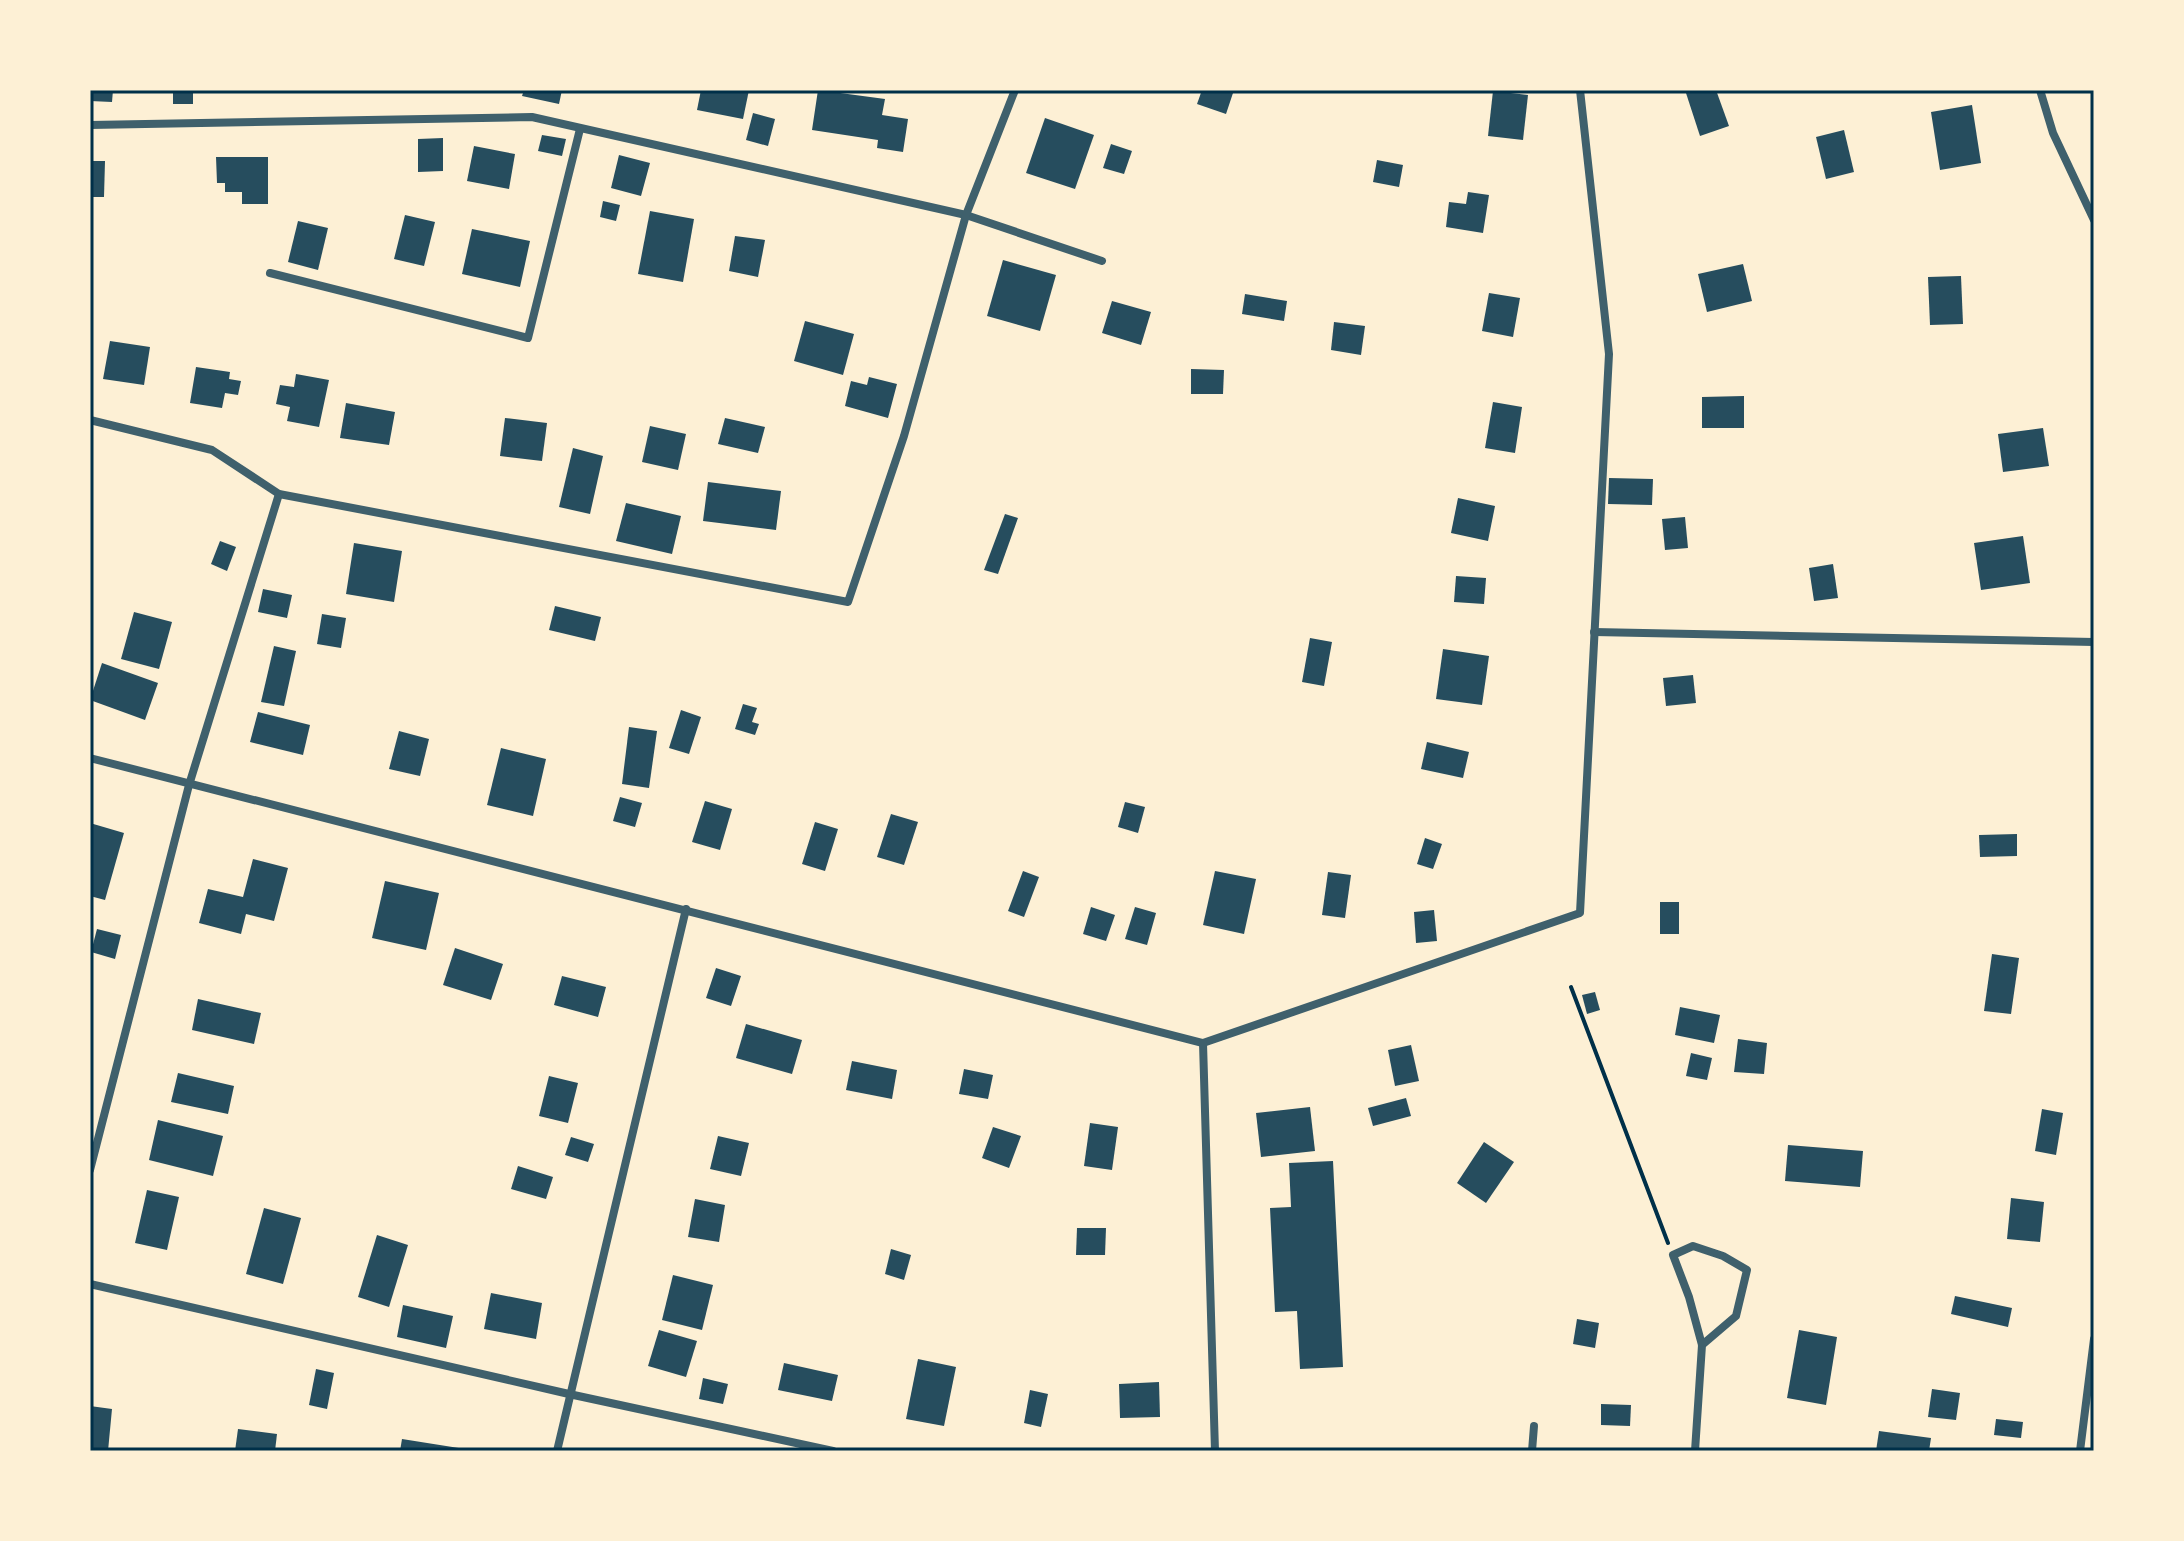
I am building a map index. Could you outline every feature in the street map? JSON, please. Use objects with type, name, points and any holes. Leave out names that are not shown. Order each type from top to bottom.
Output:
[{"type":"street","points":[[90,420],[212,450],[279,494],[848,602],[904,436],[966,215],[1015,90]]},
{"type":"street","points":[[90,758],[1203,1043],[1580,913],[1609,354],[1580,90]]},
{"type":"street","points":[[2040,90],[2053,133],[2094,220]]},
{"type":"street","points":[[90,125],[532,117],[966,215],[1102,261]]},
{"type":"street","points":[[270,273],[528,338],[580,129]]},
{"type":"street","points":[[90,1170],[189,785],[279,494]]},
{"type":"street","points":[[1594,632],[2094,642]]},
{"type":"street","points":[[557,1451],[686,909]]},
{"type":"street","points":[[1203,1043],[1215,1451]]},
{"type":"street","points":[[1695,1451],[1702,1345],[1673,1255],[1693,1246],[1723,1256],[1747,1270],[1736,1316],[1702,1345]]},
{"type":"street","points":[[90,1284],[833,1451]]},
{"type":"street","points":[[2080,1451],[2094,1339]]},
{"type":"street","points":[[1532,1451],[1534,1426]]},
{"type":"path","points":[[1571,987],[1673,1255]]},
{"type":"building","points":[[90,90],[113,90],[112,102],[90,101]]},
{"type":"building","points":[[173,90],[193,90],[193,104],[173,104]]},
{"type":"building","points":[[524,90],[562,90],[559,104],[522,96]]},
{"type":"building","points":[[701,90],[749,90],[743,119],[697,110]]},
{"type":"building","points":[[818,90],[885,99],[882,115],[908,119],[903,152],[877,148],[878,140],[812,130]]},
{"type":"building","points":[[1202,90],[1234,90],[1226,114],[1197,104]]},
{"type":"building","points":[[1685,90],[1716,90],[1729,126],[1700,136]]},
{"type":"building","points":[[1493,91],[1528,95],[1523,140],[1488,136]]},
{"type":"building","points":[[1972,105],[1981,163],[1940,170],[1931,112]]},
{"type":"building","points":[[753,113],[775,119],[768,146],[746,140]]},
{"type":"building","points":[[1045,118],[1094,135],[1075,189],[1026,173]]},
{"type":"building","points":[[1844,130],[1854,172],[1826,179],[1816,137]]},
{"type":"building","points":[[542,135],[566,139],[562,156],[538,151]]},
{"type":"building","points":[[443,138],[443,171],[418,172],[418,139]]},
{"type":"building","points":[[1111,144],[1132,151],[1124,174],[1103,168]]},
{"type":"building","points":[[474,146],[515,154],[509,189],[467,181]]},
{"type":"building","points":[[619,155],[650,163],[641,196],[611,188]]},
{"type":"building","points":[[216,157],[268,157],[268,204],[242,204],[242,192],[225,192],[225,183],[217,183]]},
{"type":"building","points":[[1377,160],[1403,165],[1399,187],[1373,182]]},
{"type":"building","points":[[90,161],[105,161],[104,197],[90,197]]},
{"type":"building","points":[[1468,192],[1489,195],[1483,233],[1446,227],[1449,202],[1466,204]]},
{"type":"building","points":[[603,201],[620,205],[616,221],[600,217]]},
{"type":"building","points":[[650,211],[694,219],[683,282],[638,274]]},
{"type":"building","points":[[405,215],[435,222],[424,266],[394,259]]},
{"type":"building","points":[[298,221],[328,228],[318,270],[288,262]]},
{"type":"building","points":[[472,229],[530,241],[520,287],[462,274]]},
{"type":"building","points":[[735,236],[765,240],[758,277],[729,271]]},
{"type":"building","points":[[1003,260],[1056,275],[1040,331],[987,316]]},
{"type":"building","points":[[1743,264],[1752,301],[1707,312],[1698,274]]},
{"type":"building","points":[[1961,276],[1963,324],[1930,325],[1928,277]]},
{"type":"building","points":[[1489,293],[1520,298],[1513,337],[1482,331]]},
{"type":"building","points":[[1245,294],[1287,301],[1284,321],[1242,314]]},
{"type":"building","points":[[1112,301],[1151,312],[1141,345],[1102,333]]},
{"type":"building","points":[[805,321],[854,334],[843,375],[794,361]]},
{"type":"building","points":[[1334,322],[1365,326],[1361,355],[1331,350]]},
{"type":"building","points":[[110,341],[150,347],[144,385],[103,379]]},
{"type":"building","points":[[196,367],[230,372],[229,379],[241,381],[238,395],[225,393],[222,408],[190,403]]},
{"type":"building","points":[[1191,369],[1224,370],[1223,394],[1191,394]]},
{"type":"building","points":[[296,374],[329,380],[319,427],[287,421],[290,407],[276,404],[280,385],[294,387]]},
{"type":"building","points":[[869,377],[897,384],[888,418],[845,406],[851,381],[867,385]]},
{"type":"building","points":[[1744,396],[1744,428],[1702,428],[1702,397]]},
{"type":"building","points":[[1493,402],[1522,407],[1515,453],[1485,448]]},
{"type":"building","points":[[346,403],[395,412],[389,445],[340,438]]},
{"type":"building","points":[[505,418],[547,423],[542,461],[500,456]]},
{"type":"building","points":[[725,418],[765,427],[758,453],[718,444]]},
{"type":"building","points":[[650,426],[686,434],[678,470],[642,462]]},
{"type":"building","points":[[2043,428],[2049,466],[2003,472],[1998,434]]},
{"type":"building","points":[[573,448],[603,456],[590,514],[559,507]]},
{"type":"building","points":[[1609,478],[1653,479],[1652,505],[1608,504]]},
{"type":"building","points":[[708,482],[781,491],[776,530],[703,521]]},
{"type":"building","points":[[1458,498],[1495,506],[1488,541],[1451,533]]},
{"type":"building","points":[[626,503],[681,516],[672,554],[616,541]]},
{"type":"building","points":[[1005,514],[1018,518],[998,574],[984,570]]},
{"type":"building","points":[[1685,517],[1688,548],[1665,550],[1662,519]]},
{"type":"building","points":[[2023,536],[2030,583],[1981,590],[1974,543]]},
{"type":"building","points":[[220,541],[236,547],[227,571],[211,564]]},
{"type":"building","points":[[354,543],[402,551],[394,602],[346,594]]},
{"type":"building","points":[[1833,564],[1838,598],[1814,601],[1809,568]]},
{"type":"building","points":[[1456,576],[1486,578],[1484,604],[1454,602]]},
{"type":"building","points":[[263,589],[292,595],[287,618],[258,612]]},
{"type":"building","points":[[555,606],[601,617],[595,641],[549,630]]},
{"type":"building","points":[[134,612],[172,622],[159,669],[121,659]]},
{"type":"building","points":[[322,614],[346,618],[341,648],[317,644]]},
{"type":"building","points":[[1310,638],[1332,642],[1324,686],[1302,682]]},
{"type":"building","points":[[274,646],[296,651],[284,706],[261,702]]},
{"type":"building","points":[[1443,649],[1489,656],[1482,705],[1436,699]]},
{"type":"building","points":[[102,663],[158,683],[145,720],[90,700]]},
{"type":"building","points":[[1693,675],[1696,703],[1666,706],[1663,678]]},
{"type":"building","points":[[743,704],[757,708],[752,722],[759,724],[755,735],[735,729]]},
{"type":"building","points":[[681,710],[701,717],[689,754],[669,748]]},
{"type":"building","points":[[258,712],[310,725],[303,755],[250,742]]},
{"type":"building","points":[[629,727],[657,731],[649,788],[622,784]]},
{"type":"building","points":[[399,731],[429,739],[420,776],[389,769]]},
{"type":"building","points":[[1427,742],[1469,752],[1463,778],[1421,769]]},
{"type":"building","points":[[501,748],[546,759],[533,816],[487,805]]},
{"type":"building","points":[[620,797],[642,803],[635,827],[613,821]]},
{"type":"building","points":[[705,801],[732,809],[720,850],[692,842]]},
{"type":"building","points":[[1125,802],[1145,807],[1138,833],[1118,827]]},
{"type":"building","points":[[891,814],[918,822],[904,865],[877,857]]},
{"type":"building","points":[[815,822],[838,829],[825,871],[802,864]]},
{"type":"building","points":[[90,823],[124,833],[105,900],[90,896]]},
{"type":"building","points":[[2017,834],[2017,856],[1980,857],[1979,835]]},
{"type":"building","points":[[1425,838],[1442,844],[1433,869],[1417,864]]},
{"type":"building","points":[[253,859],[288,868],[274,921],[246,914],[241,934],[199,923],[208,889],[243,897]]},
{"type":"building","points":[[1023,871],[1039,877],[1024,917],[1008,911]]},
{"type":"building","points":[[1215,871],[1256,879],[1244,934],[1203,925]]},
{"type":"building","points":[[1328,872],[1351,875],[1345,918],[1322,915]]},
{"type":"building","points":[[385,881],[439,893],[426,950],[372,938]]},
{"type":"building","points":[[1660,902],[1679,902],[1679,934],[1660,934]]},
{"type":"building","points":[[1091,907],[1115,915],[1106,941],[1083,934]]},
{"type":"building","points":[[1135,907],[1156,913],[1147,945],[1125,939]]},
{"type":"building","points":[[1434,910],[1437,941],[1416,943],[1414,912]]},
{"type":"building","points":[[97,929],[121,935],[115,959],[91,952]]},
{"type":"building","points":[[455,948],[503,964],[491,1000],[443,985]]},
{"type":"building","points":[[1992,954],[2019,958],[2011,1014],[1984,1011]]},
{"type":"building","points":[[716,968],[741,976],[731,1006],[706,998]]},
{"type":"building","points":[[562,976],[606,987],[598,1017],[554,1005]]},
{"type":"building","points":[[1595,992],[1600,1010],[1587,1014],[1582,995]]},
{"type":"building","points":[[198,999],[261,1013],[254,1044],[192,1030]]},
{"type":"building","points":[[1680,1007],[1720,1015],[1714,1043],[1675,1035]]},
{"type":"building","points":[[746,1024],[802,1040],[792,1074],[736,1058]]},
{"type":"building","points":[[1738,1039],[1767,1043],[1764,1074],[1734,1072]]},
{"type":"building","points":[[1411,1045],[1419,1081],[1395,1086],[1388,1050]]},
{"type":"building","points":[[1691,1053],[1712,1058],[1707,1080],[1686,1076]]},
{"type":"building","points":[[852,1061],[897,1070],[892,1099],[846,1090]]},
{"type":"building","points":[[964,1069],[993,1075],[988,1099],[959,1094]]},
{"type":"building","points":[[178,1073],[234,1086],[228,1114],[171,1102]]},
{"type":"building","points":[[549,1076],[578,1083],[568,1123],[539,1116]]},
{"type":"building","points":[[1406,1098],[1411,1116],[1373,1126],[1368,1108]]},
{"type":"building","points":[[1310,1107],[1315,1151],[1261,1157],[1256,1113]]},
{"type":"building","points":[[2042,1109],[2063,1113],[2056,1155],[2035,1151]]},
{"type":"building","points":[[158,1120],[223,1136],[213,1176],[149,1160]]},
{"type":"building","points":[[1090,1123],[1118,1127],[1112,1170],[1084,1166]]},
{"type":"building","points":[[993,1127],[1021,1136],[1009,1168],[982,1158]]},
{"type":"building","points":[[718,1136],[749,1143],[741,1176],[710,1169]]},
{"type":"building","points":[[571,1137],[594,1144],[588,1162],[565,1155]]},
{"type":"building","points":[[1484,1142],[1514,1162],[1486,1203],[1457,1183]]},
{"type":"building","points":[[1788,1145],[1863,1151],[1860,1187],[1785,1181]]},
{"type":"building","points":[[1333,1161],[1343,1367],[1300,1369],[1297,1311],[1275,1312],[1270,1208],[1291,1207],[1289,1163]]},
{"type":"building","points":[[518,1166],[553,1177],[546,1199],[511,1189]]},
{"type":"building","points":[[147,1190],[179,1197],[167,1250],[135,1243]]},
{"type":"building","points":[[2011,1198],[2044,1202],[2040,1242],[2007,1239]]},
{"type":"building","points":[[695,1199],[725,1205],[719,1242],[688,1237]]},
{"type":"building","points":[[264,1208],[301,1218],[283,1284],[246,1274]]},
{"type":"building","points":[[1077,1228],[1106,1228],[1105,1255],[1076,1255]]},
{"type":"building","points":[[377,1235],[408,1245],[389,1307],[358,1297]]},
{"type":"building","points":[[891,1249],[911,1255],[904,1280],[885,1274]]},
{"type":"building","points":[[673,1275],[713,1285],[702,1330],[662,1320]]},
{"type":"building","points":[[491,1293],[542,1303],[536,1339],[484,1329]]},
{"type":"building","points":[[1955,1296],[2012,1308],[2008,1327],[1951,1314]]},
{"type":"building","points":[[403,1305],[453,1316],[446,1348],[397,1337]]},
{"type":"building","points":[[1577,1319],[1599,1323],[1595,1348],[1573,1344]]},
{"type":"building","points":[[659,1330],[697,1341],[686,1377],[648,1366]]},
{"type":"building","points":[[1799,1330],[1837,1337],[1826,1405],[1787,1398]]},
{"type":"building","points":[[918,1359],[956,1367],[944,1426],[906,1419]]},
{"type":"building","points":[[784,1363],[838,1375],[832,1401],[778,1390]]},
{"type":"building","points":[[316,1369],[334,1373],[327,1409],[309,1405]]},
{"type":"building","points":[[703,1378],[728,1384],[723,1404],[699,1399]]},
{"type":"building","points":[[1159,1382],[1160,1417],[1120,1418],[1119,1384]]},
{"type":"building","points":[[1932,1389],[1960,1393],[1956,1420],[1928,1417]]},
{"type":"building","points":[[1030,1390],[1048,1394],[1041,1427],[1024,1423]]},
{"type":"building","points":[[1601,1404],[1631,1405],[1630,1426],[1601,1425]]},
{"type":"building","points":[[90,1406],[112,1409],[108,1451],[90,1451]]},
{"type":"building","points":[[1996,1419],[2023,1422],[2021,1438],[1994,1435]]},
{"type":"building","points":[[238,1429],[277,1434],[275,1451],[235,1451]]},
{"type":"building","points":[[1879,1431],[1931,1438],[1929,1451],[1876,1451]]},
{"type":"building","points":[[402,1439],[465,1449],[465,1451],[400,1451]]}]
